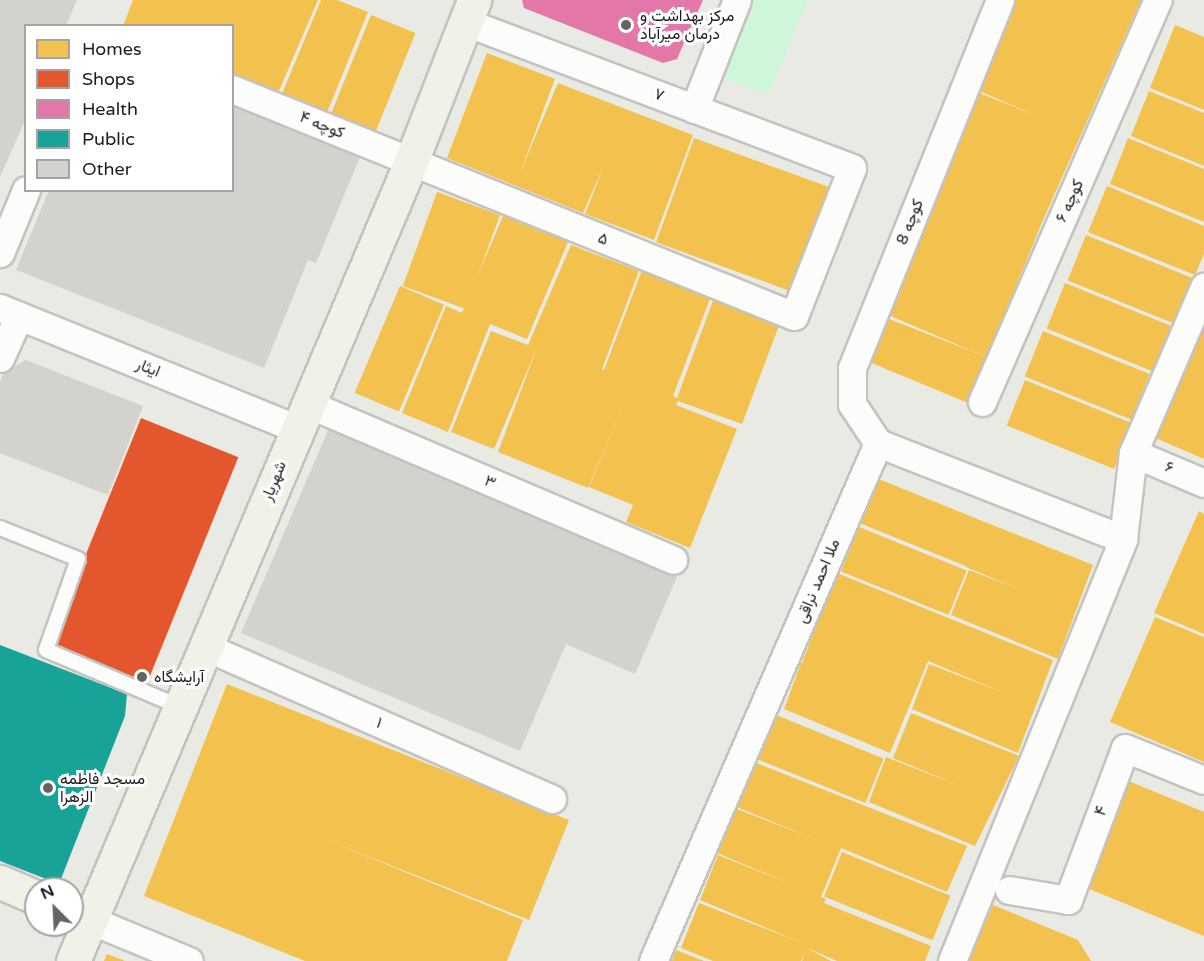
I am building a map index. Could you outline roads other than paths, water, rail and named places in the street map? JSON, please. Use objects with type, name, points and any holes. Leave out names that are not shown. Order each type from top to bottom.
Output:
[{"type":"main road","name":"شهریار","points":[[84,910],[182,707],[302,416],[411,162],[470,11]]},
{"type":"main road","points":[[0,882],[24,892]]},
{"type":"main road","name":"شهریار","points":[[73,961],[77,937]]},
{"type":"street","points":[[694,109],[737,0]]},
{"type":"street","name":"کوچه 8","points":[[878,442],[852,404],[852,368],[1000,0]]},
{"type":"street","name":"کوچه ۶","points":[[982,402],[1158,0]]},
{"type":"street","name":"۷","points":[[470,11],[694,109],[852,168],[794,316]]},
{"type":"street","name":"کوچه ۴","points":[[234,90],[411,162]]},
{"type":"street","name":"۵","points":[[411,162],[794,316]]},
{"type":"street","points":[[0,253],[25,192]]},
{"type":"street","points":[[952,961],[1123,540],[1133,453],[1204,287]]},
{"type":"street","points":[[0,358],[10,312]]},
{"type":"street","name":"ایثار","points":[[10,312],[302,416]]},
{"type":"street","name":"۳","points":[[302,416],[673,560]]},
{"type":"street","points":[[878,442],[1123,540]]},
{"type":"street","name":"ملا احمد نراقی","points":[[653,961],[878,442]]},
{"type":"street","name":"۶","points":[[1133,453],[1204,483]]},
{"type":"street","name":"۱","points":[[206,646],[552,799]]},
{"type":"street","name":"۴","points":[[1009,890],[1068,900],[1125,747],[1204,780]]},
{"type":"street","points":[[84,917],[189,961]]},
{"type":"lane","points":[[0,528],[78,559],[46,650],[182,707]]},
{"type":"place","name":"مرکز بهداشت و درمان میرآباد","points":[[626,25]]},
{"type":"place","name":"آرایشگاه","points":[[142,677]]},
{"type":"place","name":"مسجد فاطمه الزهرا","points":[[48,788]]}]
